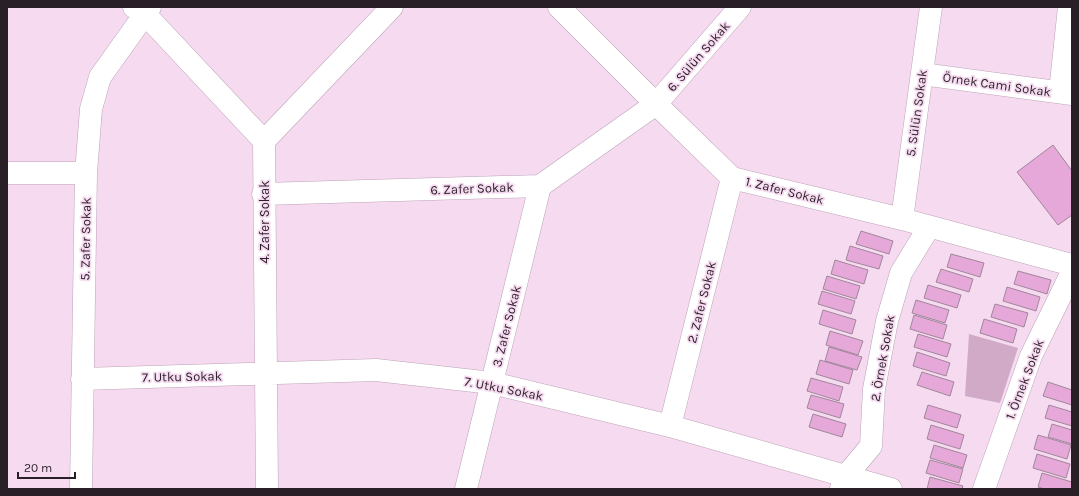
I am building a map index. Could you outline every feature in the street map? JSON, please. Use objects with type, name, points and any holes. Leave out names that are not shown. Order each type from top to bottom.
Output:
[{"type":"street","points":[[143,9],[264,142],[392,7]]},
{"type":"street","name":"1. Zafer Sokak","points":[[559,7],[732,178],[902,219],[1072,264]]},
{"type":"street","name":"6. Sülün Sokak","points":[[656,104],[740,7]]},
{"type":"street","name":"5. Sülün Sokak","points":[[902,219],[931,7]]},
{"type":"street","points":[[1066,93],[1069,7]]},
{"type":"street","name":"5. Zafer Sokak","points":[[80,489],[86,173],[91,109],[100,77],[143,9]]},
{"type":"street","name":"Örnek Cami Sokak","points":[[922,74],[1066,93]]},
{"type":"street","points":[[540,186],[656,104]]},
{"type":"street","name":"4. Zafer Sokak","points":[[264,142],[263,194],[267,489]]},
{"type":"street","points":[[7,173],[86,173]]},
{"type":"street","name":"2. Zafer Sokak","points":[[670,426],[732,178]]},
{"type":"street","name":"6. Zafer Sokak","points":[[263,194],[540,186]]},
{"type":"street","name":"3. Zafer Sokak","points":[[466,489],[540,186]]},
{"type":"street","name":"2. Örnek Sokak","points":[[843,483],[871,446],[874,389],[887,321],[901,273],[930,227]]},
{"type":"street","name":"1. Örnek Sokak","points":[[984,489],[1030,356],[1072,272]]},
{"type":"street","name":"7. Utku Sokak","points":[[82,379],[376,370],[492,383],[670,426],[843,483],[891,489]]},
{"type":"shaded area","points":[[969,334],[1018,348],[1000,403],[965,396]]},
{"type":"building","points":[[1053,145],[1072,171],[1072,215],[1058,225],[1017,172]]},
{"type":"building","points":[[861,231],[893,241],[889,254],[856,244]]},
{"type":"building","points":[[850,246],[883,256],[879,269],[846,260]]},
{"type":"building","points":[[951,254],[984,263],[980,277],[947,267]]},
{"type":"building","points":[[835,260],[868,270],[864,284],[831,274]]},
{"type":"building","points":[[941,269],[973,279],[969,292],[936,282]]},
{"type":"building","points":[[1018,271],[1051,280],[1047,294],[1014,284]]},
{"type":"building","points":[[827,276],[860,286],[856,299],[823,289]]},
{"type":"building","points":[[928,285],[961,295],[957,308],[924,298]]},
{"type":"building","points":[[1007,287],[1040,297],[1036,311],[1003,301]]},
{"type":"building","points":[[822,291],[855,301],[851,314],[818,304]]},
{"type":"building","points":[[916,300],[949,310],[945,323],[912,313]]},
{"type":"building","points":[[995,304],[1028,313],[1024,327],[991,317]]},
{"type":"building","points":[[823,310],[856,320],[852,334],[819,324]]},
{"type":"building","points":[[914,315],[947,325],[943,339],[910,329]]},
{"type":"building","points":[[984,319],[1017,329],[1013,343],[980,333]]},
{"type":"building","points":[[830,331],[863,341],[858,355],[826,345]]},
{"type":"building","points":[[918,334],[951,344],[947,357],[914,347]]},
{"type":"building","points":[[829,347],[862,357],[857,370],[825,361]]},
{"type":"building","points":[[917,352],[950,363],[946,376],[913,366]]},
{"type":"building","points":[[820,360],[853,370],[849,384],[816,374]]},
{"type":"building","points":[[922,372],[954,382],[950,396],[917,385]]},
{"type":"building","points":[[811,378],[843,387],[839,401],[807,391]]},
{"type":"building","points":[[1048,382],[1072,390],[1072,405],[1043,396]]},
{"type":"building","points":[[811,395],[844,404],[840,418],[807,408]]},
{"type":"building","points":[[928,405],[961,415],[957,428],[924,418]]},
{"type":"building","points":[[1049,405],[1072,412],[1072,426],[1045,418]]},
{"type":"building","points":[[813,414],[846,424],[842,437],[809,427]]},
{"type":"building","points":[[1052,424],[1072,430],[1072,444],[1048,437]]},
{"type":"building","points":[[931,425],[964,435],[960,449],[927,439]]},
{"type":"building","points":[[1038,435],[1071,445],[1067,459],[1034,449]]},
{"type":"building","points":[[934,445],[967,455],[963,468],[930,458]]},
{"type":"building","points":[[1037,454],[1070,464],[1066,478],[1033,468]]},
{"type":"building","points":[[930,460],[963,469],[959,483],[926,473]]},
{"type":"building","points":[[1042,473],[1072,482],[1072,489],[1045,489],[1038,487]]},
{"type":"building","points":[[930,477],[963,486],[962,489],[927,489]]}]
